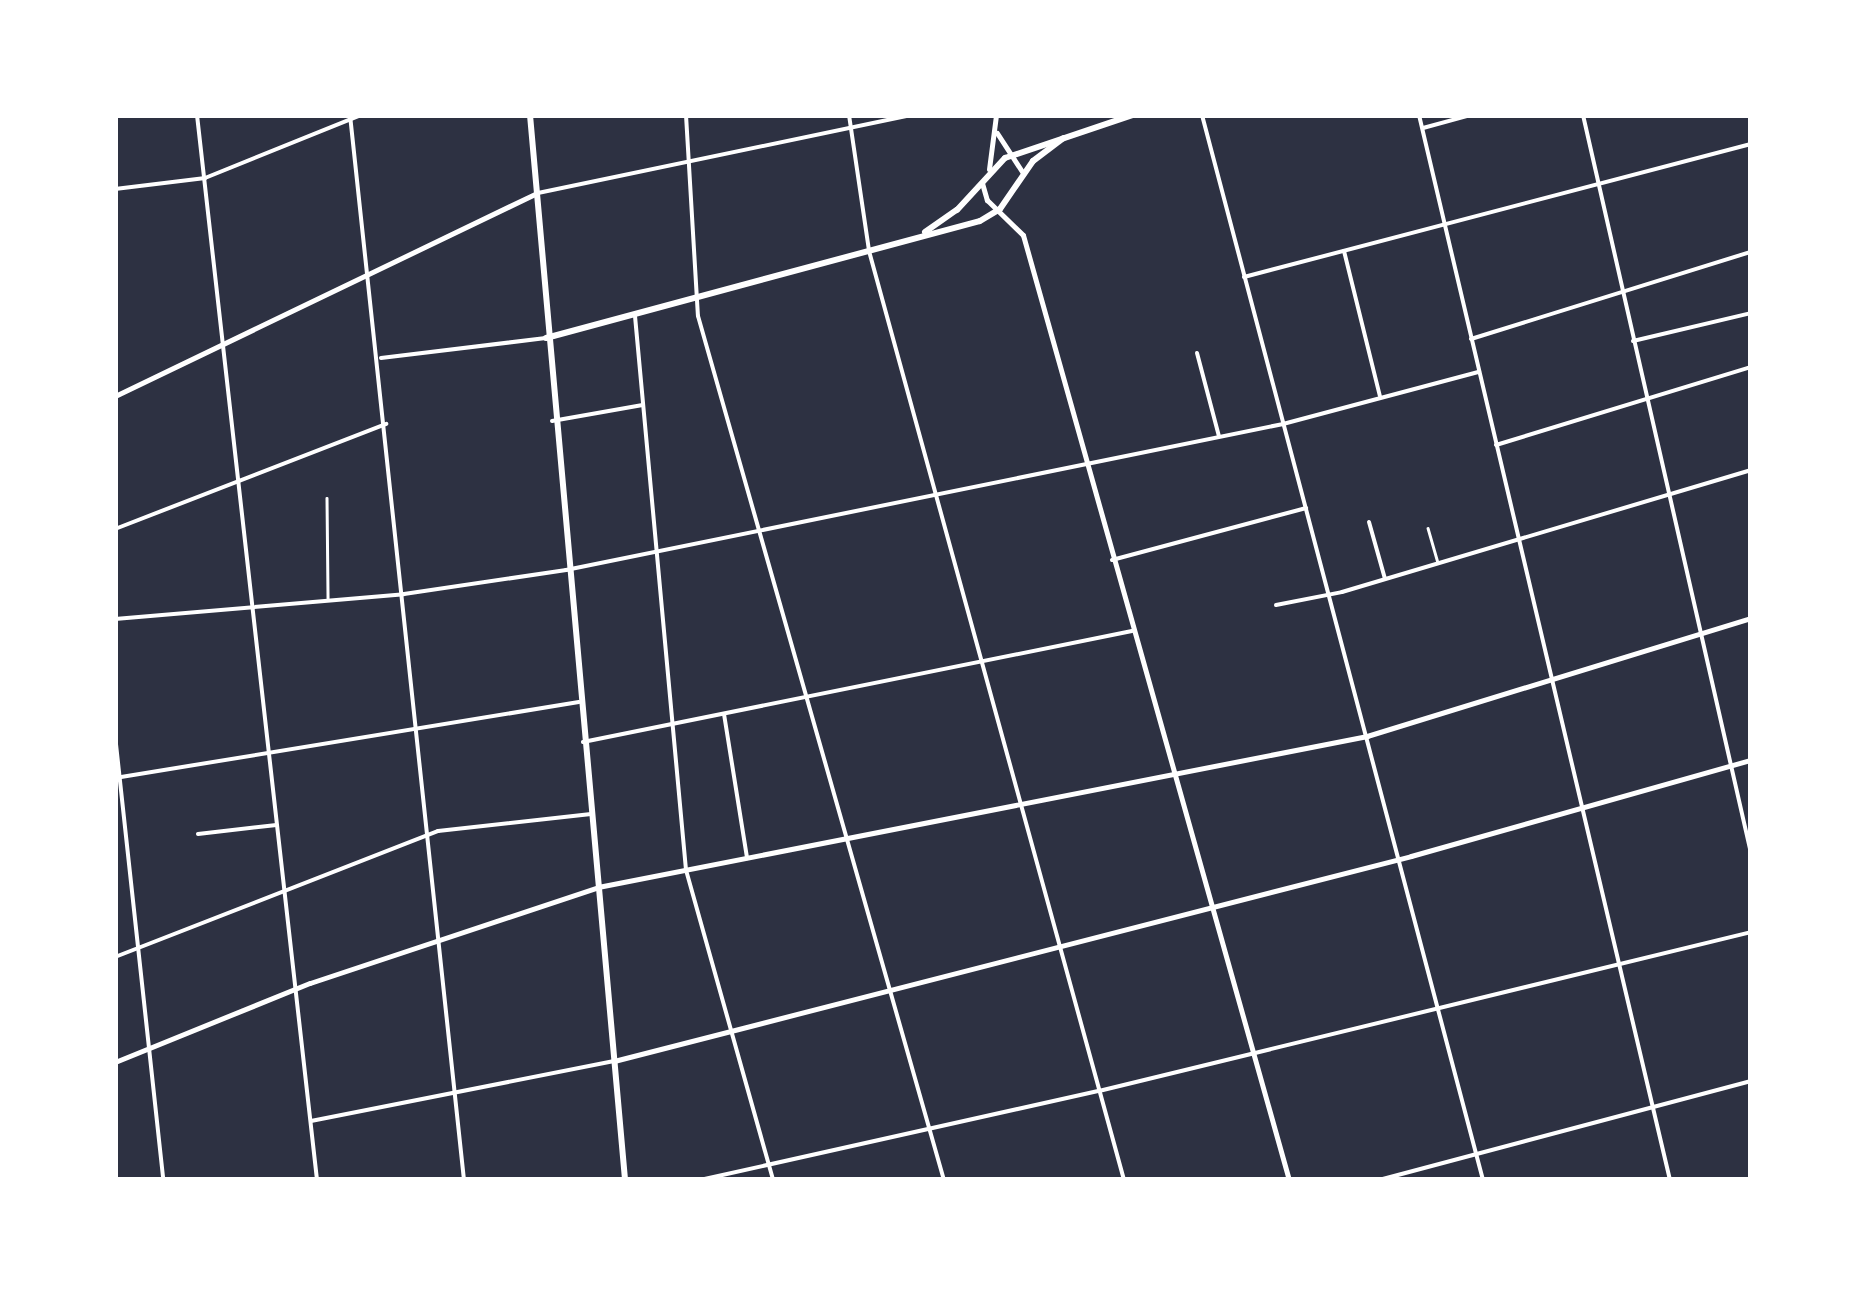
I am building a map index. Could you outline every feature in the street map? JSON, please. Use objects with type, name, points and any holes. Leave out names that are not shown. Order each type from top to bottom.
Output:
[{"type":"main road","points":[[530,115],[552,421],[625,1180]]},
{"type":"main road","points":[[910,239],[958,210],[999,161],[1133,115]]},
{"type":"main road","points":[[546,338],[869,252],[997,207],[1008,202],[1023,174],[1063,138]]},
{"type":"street","points":[[197,115],[226,342],[251,605],[318,1180]]},
{"type":"street","points":[[115,189],[205,178],[361,115]]},
{"type":"street","points":[[686,115],[695,300],[944,1180]]},
{"type":"street","points":[[849,115],[869,252],[1124,1180]]},
{"type":"street","points":[[115,396],[534,194],[910,115]]},
{"type":"street","points":[[989,169],[996,115]]},
{"type":"street","points":[[1202,115],[1483,1180]]},
{"type":"street","points":[[1420,115],[1670,1180]]},
{"type":"street","points":[[1422,128],[1472,115]]},
{"type":"street","points":[[1583,115],[1751,853]]},
{"type":"street","points":[[350,117],[380,358],[464,1180]]},
{"type":"street","points":[[995,130],[1023,174]]},
{"type":"street","points":[[1244,278],[1751,144]]},
{"type":"street","points":[[982,182],[997,207],[1023,235],[1289,1180]]},
{"type":"street","points":[[1344,251],[1381,399]]},
{"type":"street","points":[[1471,339],[1623,296],[1751,252]]},
{"type":"street","points":[[1633,341],[1751,313]]},
{"type":"street","points":[[635,316],[686,870],[773,1180]]},
{"type":"street","points":[[380,358],[546,338]]},
{"type":"street","points":[[1197,353],[1219,436]]},
{"type":"street","points":[[1496,445],[1751,366]]},
{"type":"street","points":[[115,619],[404,594],[566,570],[1282,424],[1479,372]]},
{"type":"street","points":[[552,421],[643,405]]},
{"type":"street","points":[[115,529],[386,424]]},
{"type":"street","points":[[1276,605],[1439,564],[1751,470]]},
{"type":"street","points":[[1112,560],[1306,508]]},
{"type":"street","points":[[1369,522],[1386,579]]},
{"type":"street","points":[[115,1062],[296,988],[598,887],[1367,736],[1751,618]]},
{"type":"street","points":[[583,742],[1132,631]]},
{"type":"street","points":[[118,778],[579,702]]},
{"type":"street","points":[[724,714],[747,859]]},
{"type":"street","points":[[115,735],[162,1180]]},
{"type":"street","points":[[311,1122],[454,1090],[614,1061],[1399,859],[1751,760]]},
{"type":"street","points":[[115,957],[429,834],[590,814]]},
{"type":"street","points":[[198,834],[276,824]]},
{"type":"street","points":[[700,1180],[1099,1091],[1751,932]]},
{"type":"street","points":[[1380,1180],[1654,1110],[1751,1081]]},
{"type":"lane","points":[[327,498],[328,599]]},
{"type":"lane","points":[[1428,528],[1439,564]]}]
